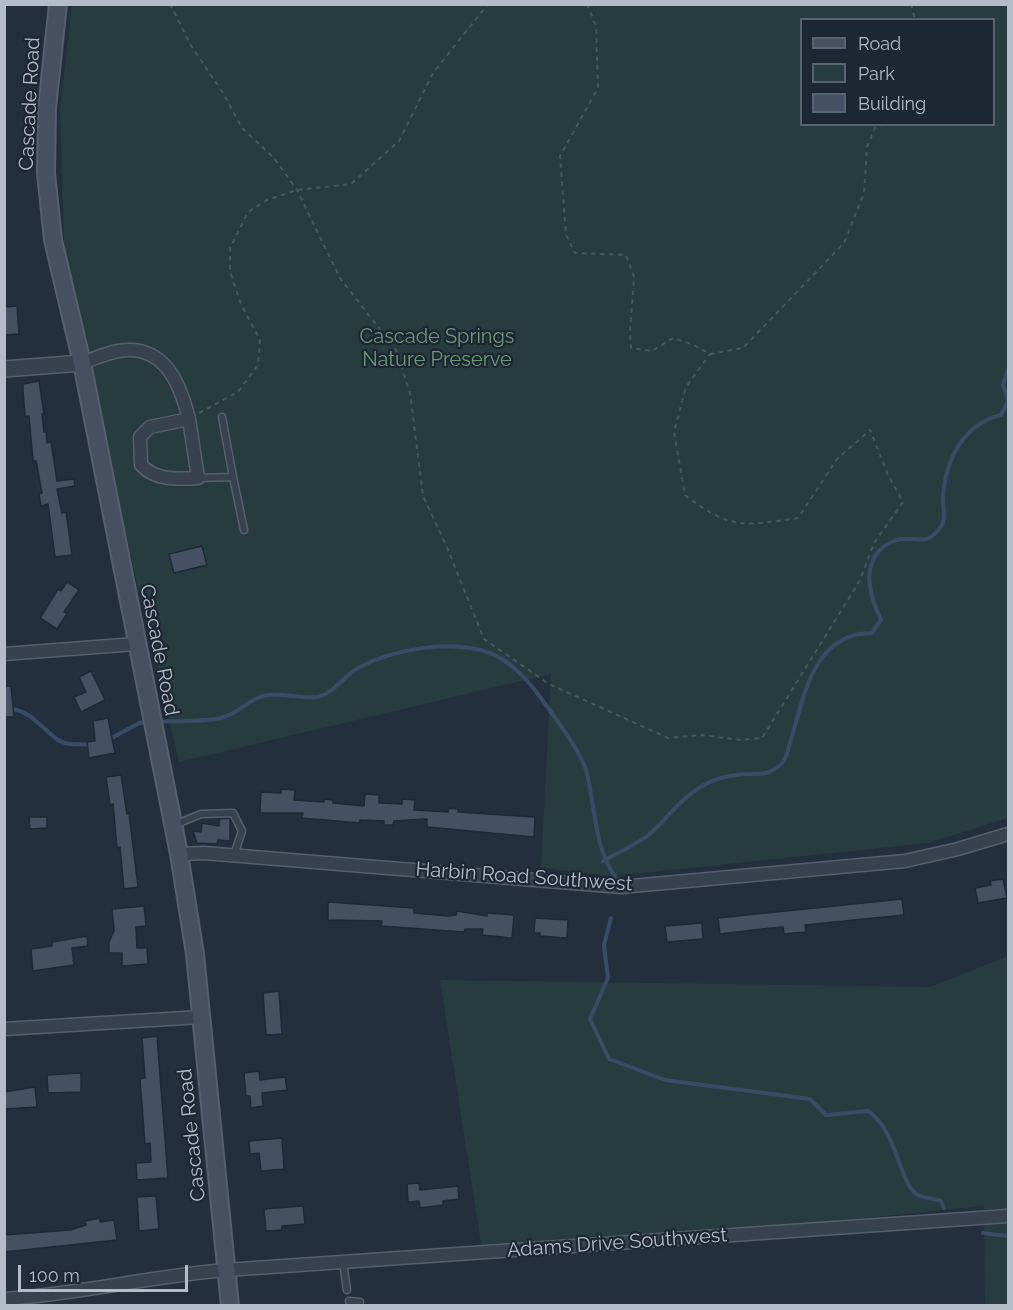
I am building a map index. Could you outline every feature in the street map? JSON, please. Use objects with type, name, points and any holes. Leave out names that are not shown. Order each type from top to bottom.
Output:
[{"type":"main road","name":"Cascade Road","points":[[58,4],[47,108],[46,173],[53,240],[82,363],[179,854],[195,954],[230,1305]]},
{"type":"street","points":[[4,369],[82,363],[119,350],[141,352],[159,359],[172,373],[182,391],[189,419],[198,478],[170,479],[150,474],[141,465],[140,437],[150,427],[189,419]]},
{"type":"street","points":[[4,654],[136,644]]},
{"type":"street","name":"Harbin Road Southwest","points":[[179,854],[234,855],[621,887],[905,861],[958,849],[1008,834]]},
{"type":"street","points":[[4,1029],[201,1017]]},
{"type":"street","name":"Adams Drive Southwest","points":[[4,1299],[88,1289],[167,1275],[226,1270],[1008,1216]]},
{"type":"lane","points":[[222,417],[244,530]]},
{"type":"lane","points":[[198,478],[233,477]]},
{"type":"lane","points":[[173,825],[201,814],[233,813],[242,831],[234,855]]},
{"type":"lane","points":[[343,1262],[347,1290]]},
{"type":"lane","points":[[349,1301],[360,1302]]},
{"type":"path","points":[[170,4],[190,44],[223,93],[242,128],[274,158],[297,190],[340,278],[396,350],[410,393],[423,496],[446,545],[484,639],[549,684],[668,738],[702,735],[740,740],[762,738],[860,582],[874,543],[903,502],[888,475],[870,430],[837,459],[798,519],[746,526],[710,514],[685,495],[674,432],[686,387],[710,354]]},
{"type":"path","points":[[189,419],[238,392],[258,365],[260,340],[241,304],[230,272],[230,248],[248,212],[267,200],[297,190],[351,184],[399,141],[433,73],[488,4]]},
{"type":"path","points":[[587,4],[596,26],[598,88],[560,156],[566,235],[575,253],[626,255],[634,277],[630,332],[632,348],[652,351],[673,338],[694,345],[710,354],[743,348],[844,243],[864,194],[867,147],[875,128],[880,126]]},
{"type":"green space","name":"Cascade Springs Nature Preserve","points":[[72,5],[1008,5],[1008,818],[928,843],[614,876],[541,868],[551,674],[179,762],[130,553],[64,246],[60,108]]},
{"type":"green space","points":[[1008,956],[1008,1305],[985,1305],[984,1206],[483,1256],[440,980],[930,987]]},
{"type":"building","points":[[17,306],[19,334],[4,335],[4,307]]},
{"type":"building","points":[[39,381],[44,432],[46,432],[47,443],[51,442],[57,481],[74,479],[75,486],[57,489],[62,513],[66,512],[72,555],[55,557],[48,504],[41,506],[39,494],[42,493],[36,461],[33,461],[29,416],[25,417],[23,390],[23,384]]},
{"type":"building","points":[[202,546],[207,565],[174,573],[169,554]]},
{"type":"building","points":[[67,582],[79,590],[64,612],[67,614],[57,629],[40,618],[58,589],[61,591]]},
{"type":"building","points":[[91,671],[105,700],[81,712],[74,697],[86,692],[79,677]]},
{"type":"building","points":[[4,686],[11,686],[14,717],[4,717]]},
{"type":"building","points":[[108,718],[115,753],[89,758],[87,742],[95,741],[93,721]]},
{"type":"building","points":[[121,775],[127,814],[129,813],[138,887],[124,889],[120,847],[117,848],[113,804],[110,805],[106,777]]},
{"type":"building","points":[[281,789],[295,790],[294,800],[324,802],[324,799],[333,800],[333,803],[364,806],[365,794],[379,795],[379,803],[402,804],[402,799],[415,800],[414,810],[448,812],[449,808],[458,809],[458,812],[535,817],[534,837],[427,827],[427,819],[394,821],[393,825],[384,825],[384,821],[360,820],[360,823],[302,818],[303,813],[260,813],[261,792],[281,793]]},
{"type":"building","points":[[29,817],[47,817],[47,828],[30,829]]},
{"type":"building","points":[[230,818],[230,841],[218,840],[217,844],[197,843],[193,831],[201,832],[202,823],[219,826],[219,819]]},
{"type":"building","points":[[1003,879],[1007,898],[978,903],[975,888],[991,885],[990,881]]},
{"type":"building","points":[[902,899],[904,915],[805,925],[806,932],[784,934],[783,927],[720,934],[718,918]]},
{"type":"building","points":[[328,902],[414,908],[414,913],[447,916],[456,915],[457,911],[487,916],[487,913],[514,915],[512,938],[482,935],[483,929],[465,929],[464,932],[381,926],[382,921],[328,920]]},
{"type":"building","points":[[144,906],[146,926],[136,927],[137,948],[147,948],[148,964],[122,966],[122,953],[109,953],[109,942],[114,931],[112,909]]},
{"type":"building","points":[[535,918],[568,920],[567,938],[540,936],[540,933],[534,933]]},
{"type":"building","points":[[702,923],[703,939],[667,942],[665,926]]},
{"type":"building","points":[[87,936],[88,946],[72,948],[74,965],[33,971],[31,949],[52,946],[52,942]]},
{"type":"building","points":[[279,991],[282,1034],[266,1035],[263,993]]},
{"type":"building","points":[[157,1036],[168,1178],[137,1180],[136,1163],[151,1162],[150,1143],[145,1144],[140,1079],[145,1078],[142,1038]]},
{"type":"building","points":[[259,1071],[260,1080],[285,1077],[287,1090],[262,1093],[263,1106],[251,1108],[250,1096],[246,1096],[244,1073]]},
{"type":"building","points":[[81,1073],[81,1092],[48,1093],[47,1075]]},
{"type":"building","points":[[35,1087],[37,1107],[4,1109],[4,1092]]},
{"type":"building","points":[[282,1138],[284,1169],[261,1171],[259,1153],[250,1154],[249,1141]]},
{"type":"building","points":[[419,1183],[420,1190],[458,1186],[459,1199],[443,1201],[443,1205],[420,1208],[419,1201],[408,1202],[407,1184]]},
{"type":"building","points":[[156,1196],[159,1229],[139,1231],[137,1197]]},
{"type":"building","points":[[303,1206],[305,1224],[282,1226],[282,1230],[266,1231],[264,1209]]},
{"type":"building","points":[[100,1218],[100,1222],[114,1220],[117,1240],[4,1252],[4,1235],[70,1230],[86,1225],[85,1221]]},
{"type":"waterway","points":[[1008,370],[1003,385],[1008,399]]},
{"type":"waterway","points":[[603,861],[646,837],[684,800],[706,784],[729,776],[766,773],[783,762],[808,684],[825,654],[837,643],[853,636],[872,633],[881,620],[871,592],[870,582],[871,564],[875,556],[889,543],[903,539],[924,540],[937,532],[944,519],[943,498],[948,471],[958,446],[976,427],[1001,415],[1008,401]]},
{"type":"waterway","points":[[156,722],[216,719],[236,712],[256,699],[268,695],[318,697],[329,692],[358,668],[372,661],[405,651],[458,647],[490,653],[511,666],[530,684],[559,723],[578,754],[586,770],[599,840],[616,878]]},
{"type":"waterway","points":[[8,708],[30,716],[62,742],[91,744]]},
{"type":"waterway","points":[[110,739],[139,723],[149,722]]},
{"type":"waterway","points":[[611,918],[604,945],[608,978],[590,1019],[609,1059],[665,1080],[810,1099],[826,1115],[868,1111],[886,1131],[912,1189],[918,1195],[941,1201],[944,1208]]},
{"type":"waterway","points":[[983,1233],[1008,1236]]}]
